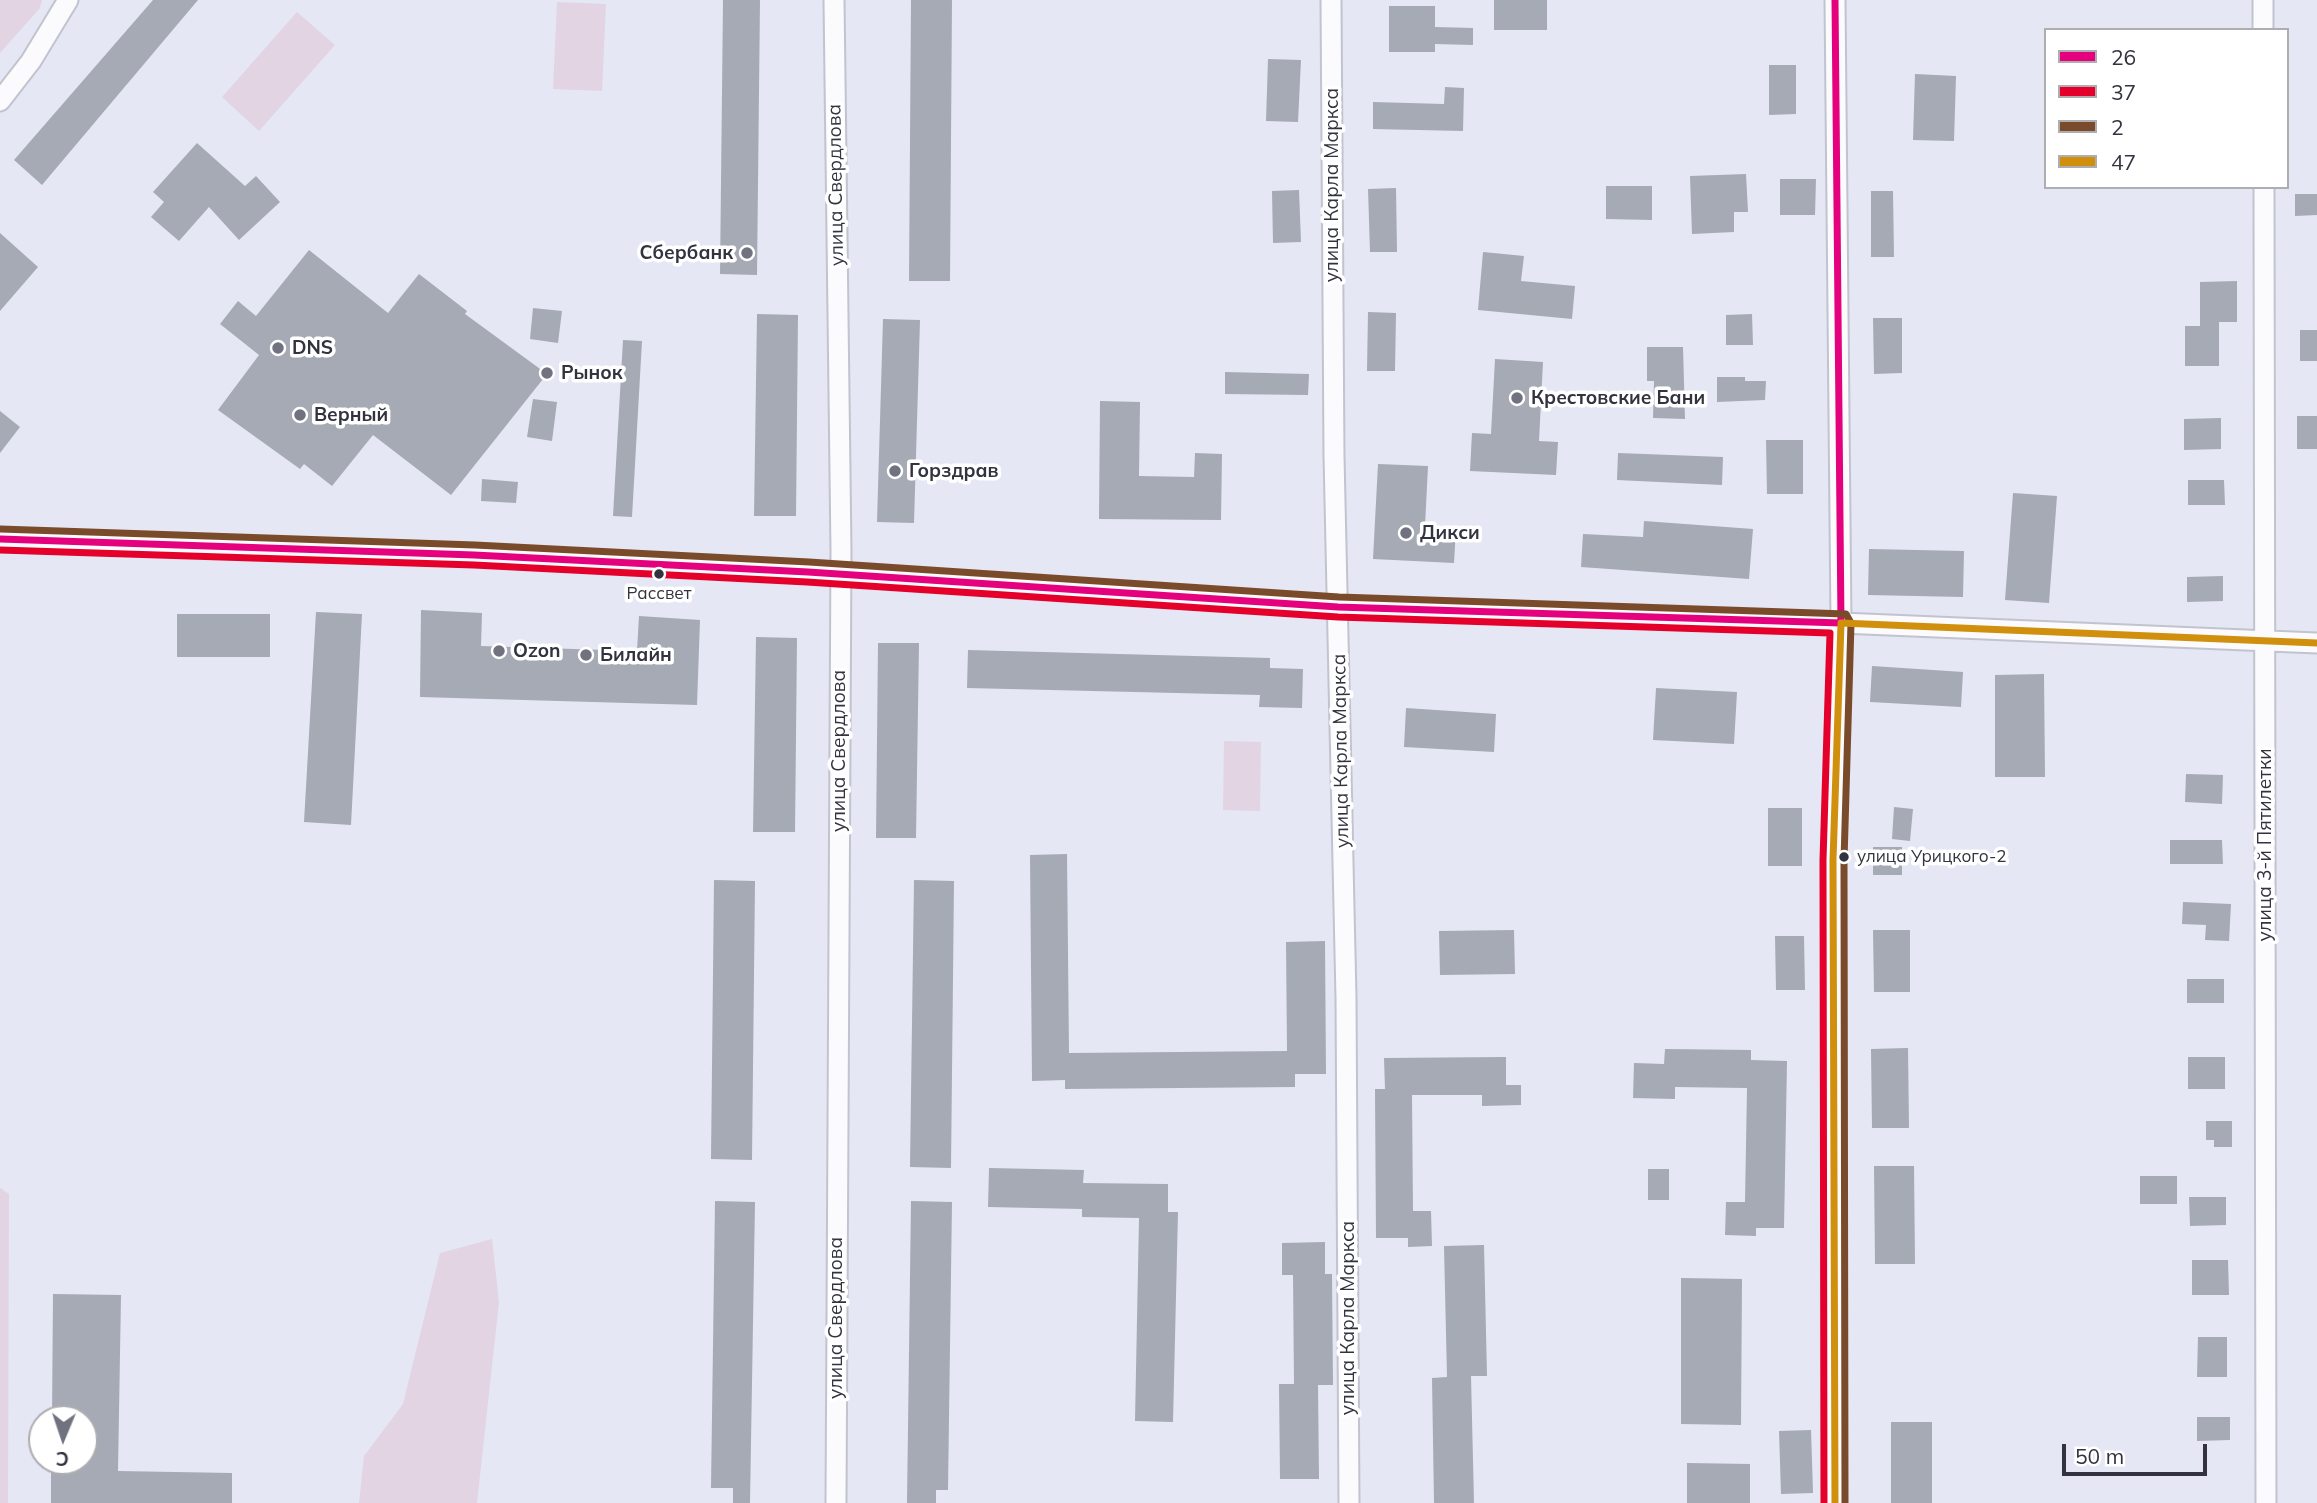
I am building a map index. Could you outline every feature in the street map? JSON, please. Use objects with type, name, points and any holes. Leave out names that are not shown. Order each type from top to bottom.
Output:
[{"type":"street","points":[[0,101],[32,61],[68,0]]},
{"type":"street","name":"улица Свердлова","points":[[834,0],[840,574],[836,1503]]},
{"type":"street","name":"улица Карла Маркса","points":[[1331,0],[1334,428],[1346,998],[1349,1503]]},
{"type":"street","points":[[1835,0],[1840,623],[1833,860],[1835,1503]]},
{"type":"street","points":[[2263,0],[2263,28]]},
{"type":"street","name":"улица 3-й Пятилетки","points":[[2264,189],[2266,1503]]},
{"type":"street","points":[[0,538],[474,555],[840,574],[1338,607],[1840,623],[2317,643]]},
{"type":"shaded area","points":[[0,0],[42,0],[40,8],[0,53]]},
{"type":"shaded area","points":[[557,2],[606,4],[602,91],[553,89]]},
{"type":"shaded area","points":[[297,12],[335,45],[259,131],[222,97]]},
{"type":"shaded area","points":[[1224,741],[1261,742],[1260,811],[1223,810]]},
{"type":"shaded area","points":[[0,1188],[9,1194],[8,1503],[0,1503]]},
{"type":"shaded area","points":[[492,1239],[499,1302],[477,1503],[359,1503],[364,1456],[403,1404],[440,1253]]},
{"type":"building","points":[[153,0],[198,0],[42,185],[14,160]]},
{"type":"building","points":[[723,0],[760,0],[757,275],[720,274]]},
{"type":"building","points":[[911,0],[952,0],[950,281],[909,281]]},
{"type":"building","points":[[1494,0],[1547,0],[1547,30],[1494,30]]},
{"type":"building","points":[[1389,6],[1435,6],[1435,27],[1473,28],[1473,45],[1435,44],[1435,52],[1389,52]]},
{"type":"building","points":[[1268,59],[1301,60],[1298,122],[1266,121]]},
{"type":"building","points":[[1769,65],[1796,65],[1796,114],[1769,115]]},
{"type":"building","points":[[1915,74],[1956,76],[1954,141],[1913,140]]},
{"type":"building","points":[[1445,87],[1464,88],[1463,131],[1373,129],[1373,102],[1444,104]]},
{"type":"building","points":[[197,143],[245,186],[256,176],[280,202],[239,240],[209,207],[179,241],[151,217],[164,202],[153,192]]},
{"type":"building","points":[[1746,174],[1748,212],[1734,212],[1734,232],[1692,234],[1690,176]]},
{"type":"building","points":[[1780,179],[1816,179],[1815,215],[1780,215]]},
{"type":"building","points":[[1606,186],[1652,186],[1652,220],[1606,219]]},
{"type":"building","points":[[1396,188],[1397,252],[1370,252],[1368,189]]},
{"type":"building","points":[[1299,190],[1301,242],[1273,243],[1272,191]]},
{"type":"building","points":[[1871,191],[1893,191],[1894,257],[1871,257]]},
{"type":"building","points":[[2295,194],[2317,194],[2317,215],[2295,216]]},
{"type":"building","points":[[0,233],[38,267],[0,311]]},
{"type":"building","points":[[309,250],[388,313],[419,274],[467,311],[465,314],[547,374],[451,495],[373,435],[332,486],[304,464],[300,469],[218,410],[259,355],[220,324],[238,301],[256,316]]},
{"type":"building","points":[[1483,252],[1524,256],[1521,281],[1575,286],[1572,319],[1478,310]]},
{"type":"building","points":[[2237,281],[2237,322],[2219,322],[2219,366],[2185,366],[2185,326],[2200,326],[2200,282]]},
{"type":"building","points":[[533,308],[562,311],[558,343],[530,339]]},
{"type":"building","points":[[1368,312],[1396,313],[1395,371],[1367,371]]},
{"type":"building","points":[[757,314],[798,315],[796,516],[754,516]]},
{"type":"building","points":[[1752,314],[1753,345],[1726,345],[1726,315]]},
{"type":"building","points":[[1873,318],[1902,318],[1902,373],[1874,374]]},
{"type":"building","points":[[883,319],[920,320],[914,523],[877,522]]},
{"type":"building","points":[[2300,330],[2317,330],[2317,361],[2300,361]]},
{"type":"building","points":[[623,340],[642,341],[632,517],[613,516]]},
{"type":"building","points":[[1647,347],[1683,347],[1685,419],[1653,418],[1654,381],[1647,381]]},
{"type":"building","name":"Крестовские Бани","points":[[1495,359],[1543,362],[1539,441],[1558,442],[1556,475],[1470,471],[1472,433],[1491,434]]},
{"type":"building","points":[[1225,372],[1309,374],[1308,395],[1225,394]]},
{"type":"building","points":[[1717,377],[1745,377],[1745,381],[1766,381],[1765,400],[1717,402]]},
{"type":"building","points":[[533,399],[557,402],[552,441],[527,437]]},
{"type":"building","points":[[1100,401],[1140,402],[1139,476],[1194,477],[1195,453],[1222,454],[1221,520],[1099,519]]},
{"type":"building","points":[[0,411],[20,427],[0,453]]},
{"type":"building","points":[[2297,416],[2317,416],[2317,449],[2297,449]]},
{"type":"building","points":[[2221,418],[2221,449],[2184,450],[2184,419]]},
{"type":"building","points":[[1766,440],[1803,440],[1803,494],[1767,494]]},
{"type":"building","points":[[1618,453],[1723,457],[1722,485],[1617,480]]},
{"type":"building","points":[[1378,464],[1428,466],[1425,526],[1456,528],[1454,563],[1373,559]]},
{"type":"building","points":[[482,479],[518,482],[516,503],[481,501]]},
{"type":"building","points":[[2188,480],[2224,480],[2225,505],[2188,505]]},
{"type":"building","points":[[2013,493],[2057,496],[2049,603],[2005,600]]},
{"type":"building","points":[[1644,521],[1753,529],[1749,579],[1581,567],[1583,534],[1643,537]]},
{"type":"building","points":[[1869,549],[1964,551],[1963,597],[1868,595]]},
{"type":"building","points":[[2223,576],[2223,601],[2187,602],[2187,577]]},
{"type":"building","points":[[421,610],[482,613],[481,646],[637,651],[639,616],[700,620],[697,705],[420,697]]},
{"type":"building","points":[[316,612],[362,614],[351,825],[304,822]]},
{"type":"building","points":[[177,614],[270,614],[270,657],[177,657]]},
{"type":"building","points":[[756,637],[797,638],[795,832],[753,832]]},
{"type":"building","points":[[878,643],[919,643],[916,838],[876,838]]},
{"type":"building","points":[[968,650],[1270,658],[1270,668],[1303,669],[1302,708],[1259,707],[1260,695],[967,688]]},
{"type":"building","points":[[1872,666],[1963,672],[1961,707],[1870,702]]},
{"type":"building","points":[[2044,674],[2045,777],[1995,777],[1995,675]]},
{"type":"building","points":[[1656,688],[1737,692],[1734,744],[1653,740]]},
{"type":"building","points":[[1406,708],[1496,714],[1494,752],[1404,747]]},
{"type":"building","points":[[2186,774],[2223,775],[2222,804],[2185,802]]},
{"type":"building","points":[[1894,807],[1913,809],[1910,841],[1892,839]]},
{"type":"building","points":[[1768,808],[1802,808],[1802,866],[1768,866]]},
{"type":"building","points":[[2170,840],[2222,840],[2223,864],[2170,864]]},
{"type":"building","points":[[1873,847],[1902,847],[1902,875],[1873,875]]},
{"type":"building","points":[[1067,854],[1069,1053],[1287,1051],[1286,942],[1325,941],[1326,1074],[1295,1074],[1295,1087],[1065,1089],[1065,1080],[1032,1081],[1030,855]]},
{"type":"building","points":[[714,880],[755,881],[752,1160],[711,1159]]},
{"type":"building","points":[[914,880],[954,881],[951,1168],[910,1167]]},
{"type":"building","points":[[2183,902],[2231,904],[2229,941],[2205,940],[2206,925],[2182,924]]},
{"type":"building","points":[[1514,930],[1515,974],[1440,975],[1439,931]]},
{"type":"building","points":[[1873,930],[1910,930],[1910,992],[1874,992]]},
{"type":"building","points":[[1775,936],[1804,936],[1805,990],[1776,990]]},
{"type":"building","points":[[2187,979],[2224,979],[2224,1003],[2187,1003]]},
{"type":"building","points":[[1908,1048],[1909,1128],[1872,1128],[1871,1049]]},
{"type":"building","points":[[1665,1049],[1751,1050],[1751,1060],[1787,1061],[1784,1228],[1756,1228],[1756,1236],[1725,1235],[1726,1202],[1745,1202],[1747,1088],[1675,1087],[1675,1099],[1633,1098],[1634,1063],[1664,1064]]},
{"type":"building","points":[[1506,1057],[1506,1085],[1521,1085],[1521,1105],[1482,1106],[1482,1095],[1412,1095],[1413,1211],[1431,1211],[1432,1246],[1408,1247],[1408,1238],[1376,1238],[1375,1089],[1385,1089],[1384,1058]]},
{"type":"building","points":[[2188,1057],[2225,1057],[2225,1089],[2188,1089]]},
{"type":"building","points":[[2206,1121],[2232,1121],[2232,1147],[2214,1147],[2214,1140],[2206,1140]]},
{"type":"building","points":[[1874,1166],[1914,1166],[1915,1264],[1875,1264]]},
{"type":"building","points":[[989,1168],[1084,1170],[1083,1183],[1168,1184],[1168,1212],[1178,1212],[1173,1422],[1135,1421],[1139,1218],[1082,1217],[1082,1209],[988,1207]]},
{"type":"building","points":[[1648,1169],[1669,1169],[1669,1200],[1648,1200]]},
{"type":"building","points":[[2140,1176],[2177,1176],[2177,1204],[2140,1204]]},
{"type":"building","points":[[2189,1197],[2226,1197],[2226,1225],[2190,1226]]},
{"type":"building","points":[[715,1201],[755,1202],[750,1503],[733,1503],[733,1488],[711,1488]]},
{"type":"building","points":[[911,1201],[952,1202],[948,1490],[936,1490],[936,1503],[907,1503]]},
{"type":"building","points":[[1325,1242],[1325,1274],[1332,1274],[1333,1385],[1318,1385],[1319,1479],[1280,1479],[1279,1384],[1294,1384],[1293,1275],[1282,1275],[1282,1243]]},
{"type":"building","points":[[1484,1245],[1487,1376],[1471,1376],[1474,1503],[1434,1503],[1432,1378],[1447,1377],[1444,1246]]},
{"type":"building","points":[[2192,1260],[2228,1260],[2229,1295],[2192,1295]]},
{"type":"building","points":[[1681,1278],[1742,1279],[1741,1425],[1681,1424]]},
{"type":"building","points":[[53,1294],[121,1295],[118,1471],[232,1473],[232,1503],[51,1503],[51,1475],[98,1475],[98,1405],[52,1405]]},
{"type":"building","points":[[2198,1337],[2227,1337],[2227,1377],[2197,1377]]},
{"type":"building","points":[[2197,1417],[2230,1417],[2230,1440],[2197,1441]]},
{"type":"building","points":[[1891,1422],[1932,1422],[1932,1503],[1891,1503]]},
{"type":"building","points":[[1811,1430],[1813,1493],[1781,1494],[1779,1431]]},
{"type":"building","points":[[1687,1463],[1750,1464],[1750,1503],[1687,1503]]},
{"type":"transit line","name":"26","points":[[1835,0],[1841,623]]},
{"type":"transit line","name":"2","points":[[0,529],[475,545],[809,562],[1339,597],[1846,614],[1851,623],[1844,860],[1845,1503]]},
{"type":"transit line","name":"26","points":[[0,539],[474,555],[808,572],[1338,607],[1841,623]]},
{"type":"transit line","name":"37","points":[[0,550],[474,565],[807,582],[1338,617],[1830,633],[1823,860],[1824,1503]]},
{"type":"transit line","name":"47","points":[[1835,1503],[1833,860],[1841,623],[2317,643]]},
{"type":"place","name":"Сбербанк","points":[[747,253]]},
{"type":"place","name":"DNS","points":[[278,348]]},
{"type":"place","name":"Рынок","points":[[547,373]]},
{"type":"place","name":"Крестовские Бани","points":[[1517,398]]},
{"type":"place","name":"Верный","points":[[300,415]]},
{"type":"place","name":"Горздрав","points":[[895,471]]},
{"type":"place","name":"Дикси","points":[[1406,533]]},
{"type":"place","name":"Рассвет","points":[[659,574]]},
{"type":"place","name":"Ozon","points":[[499,651]]},
{"type":"place","name":"Билайн","points":[[586,655]]},
{"type":"place","name":"улица Урицкого-2","points":[[1844,857]]}]
